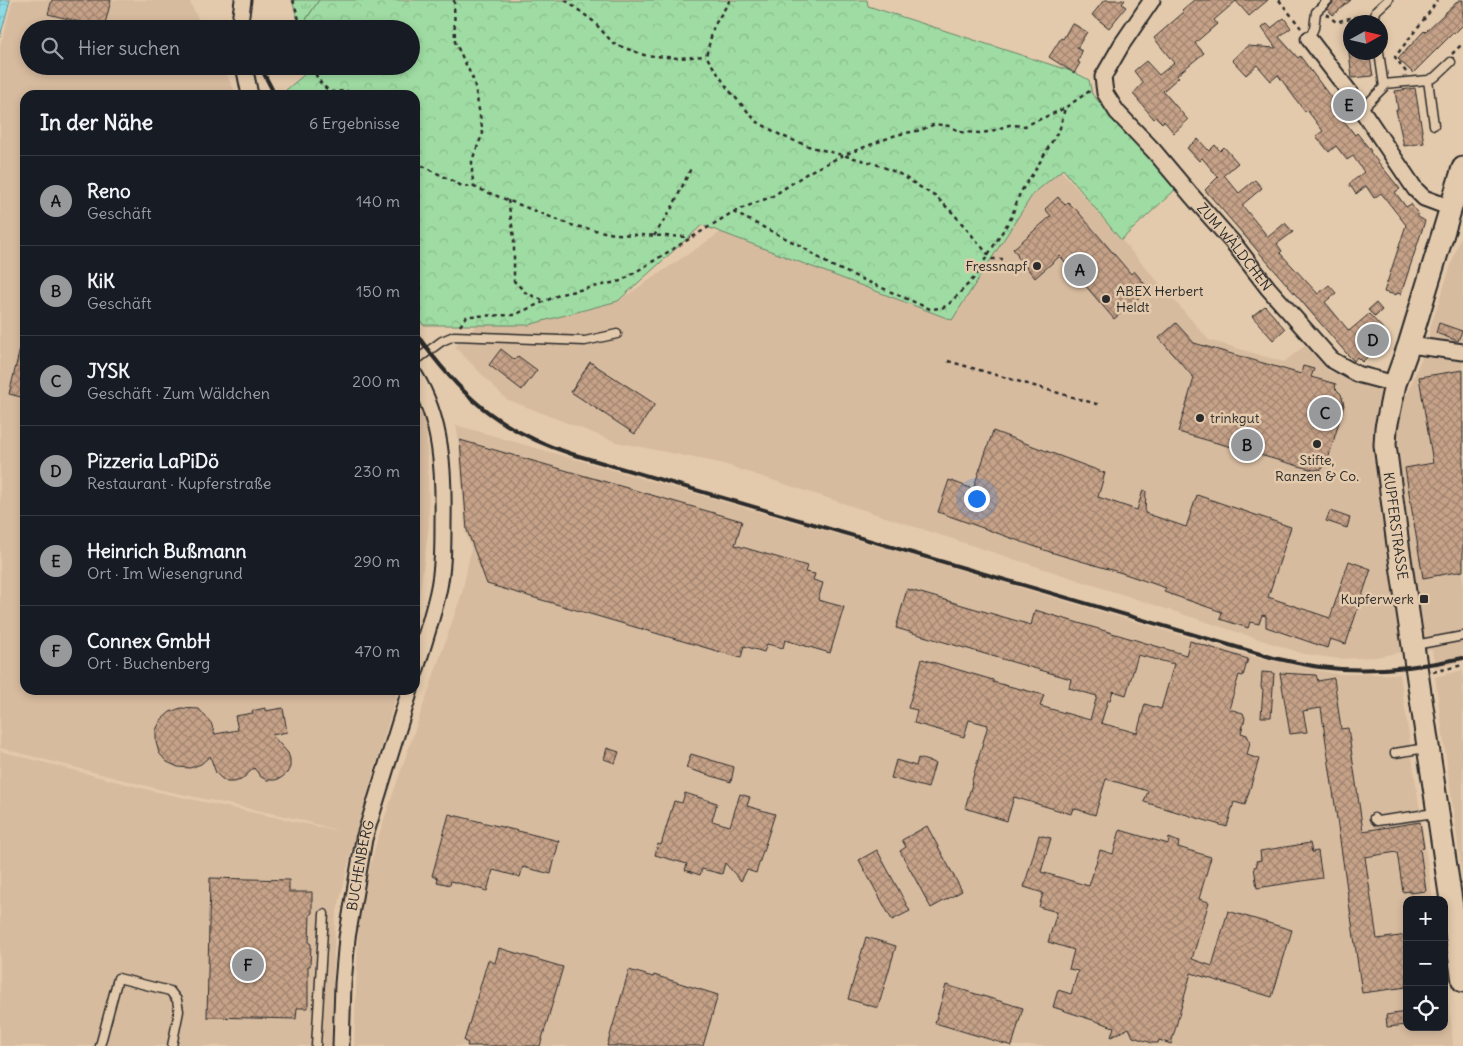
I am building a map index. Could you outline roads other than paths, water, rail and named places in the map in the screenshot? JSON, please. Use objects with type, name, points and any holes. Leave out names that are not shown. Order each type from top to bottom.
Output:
[{"type":"street","points":[[241,20],[243,0]]},
{"type":"street","name":"ZUM WÄLDCHEN","points":[[1152,0],[1122,44],[1103,81],[1105,93],[1117,112],[1173,173],[1235,245],[1268,288],[1332,360],[1357,374],[1395,384]]},
{"type":"street","points":[[1309,39],[1415,189],[1424,198],[1451,208]]},
{"type":"street","points":[[246,75],[249,90]]},
{"type":"street","name":"KUPFERSTRASSE","points":[[1463,168],[1395,384],[1386,428],[1386,458],[1463,981]]},
{"type":"street","points":[[1408,346],[1463,352]]},
{"type":"street","points":[[420,384],[436,428],[442,460],[444,508],[443,548],[438,590],[420,654]]},
{"type":"street","name":"BUCHENBERG","points":[[341,1046],[347,938],[364,839],[408,695]]},
{"type":"lane","points":[[1309,39],[1314,28],[1316,12],[1328,0]]},
{"type":"lane","points":[[1375,15],[1376,11],[1388,0]]},
{"type":"lane","points":[[1384,84],[1435,78],[1451,58]]},
{"type":"lane","points":[[1361,110],[1382,89],[1384,84],[1380,60]]},
{"type":"lane","points":[[1428,80],[1434,125]]},
{"type":"lane","points":[[420,357],[442,341],[454,336],[585,341],[617,334]]},
{"type":"lane","points":[[1413,645],[1463,636]]},
{"type":"lane","points":[[1395,753],[1428,747]]},
{"type":"lane","points":[[1374,818],[1377,821],[1438,813]]},
{"type":"lane","points":[[316,1046],[324,914]]},
{"type":"lane","points":[[100,1046],[118,978],[170,991],[177,1000],[179,1011],[172,1046]]},
{"type":"water","points":[[0,0],[10,0],[0,37]]},
{"type":"railway","points":[[265,75],[272,90]]},
{"type":"railway","points":[[420,339],[464,392],[482,408],[522,434],[572,454],[1274,658],[1314,666],[1356,670],[1409,667],[1463,658]]},
{"type":"place","name":"Heinrich Bußmann","points":[[1349,105]]},
{"type":"place","name":"Fressnapf","points":[[1037,266]]},
{"type":"place","name":"Reno","points":[[1080,270]]},
{"type":"place","name":"ABEX Herbert Heldt","points":[[1106,299]]},
{"type":"place","name":"Pizzeria LaPiDö","points":[[1373,340]]},
{"type":"place","name":"JYSK","points":[[1325,413]]},
{"type":"place","name":"trinkgut","points":[[1200,418]]},
{"type":"place","name":"Stifte, Ranzen & Co.","points":[[1317,444]]},
{"type":"place","name":"KiK","points":[[1247,445]]},
{"type":"place","name":"Kupferwerk","points":[[1424,599]]},
{"type":"place","name":"Connex GmbH","points":[[248,965]]}]
